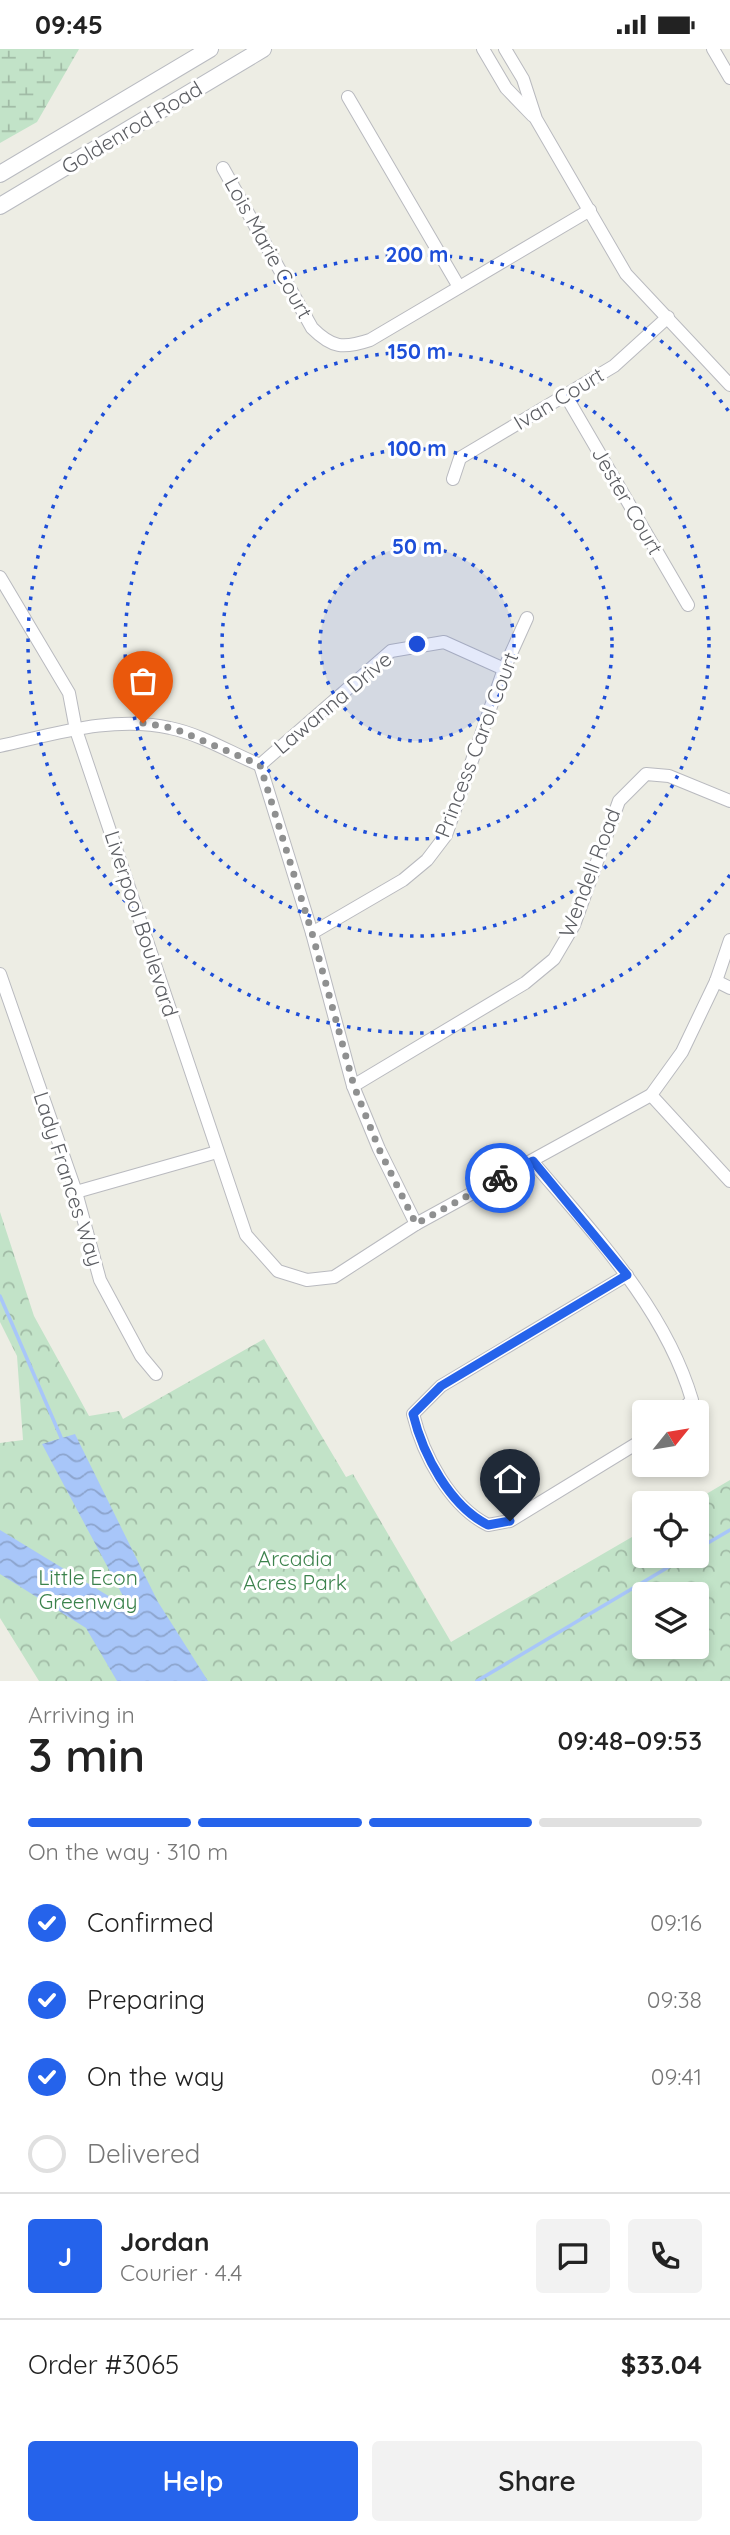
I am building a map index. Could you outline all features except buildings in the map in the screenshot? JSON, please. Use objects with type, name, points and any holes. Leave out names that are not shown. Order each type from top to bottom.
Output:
[{"type":"main road","name":"Goldenrod Road","points":[[0,174],[210,49]]},
{"type":"main road","name":"Goldenrod Road","points":[[0,206],[263,49]]},
{"type":"street","points":[[483,49],[506,88],[536,119]]},
{"type":"street","points":[[505,49],[523,79],[536,119],[626,274],[730,385]]},
{"type":"street","points":[[713,49],[730,78]]},
{"type":"street","points":[[348,96],[459,287],[590,210]]},
{"type":"street","name":"Lois Marie Court","points":[[223,168],[312,328],[325,341],[348,347],[370,340],[459,287]]},
{"type":"street","name":"Ivan Court","points":[[453,479],[460,458],[614,366],[668,317]]},
{"type":"street","name":"Jester Court","points":[[566,395],[688,605]]},
{"type":"street","name":"Liverpool Boulevard","points":[[0,577],[69,693],[76,730],[246,1234],[278,1272],[307,1280],[334,1277],[416,1224]]},
{"type":"street","name":"Princess Carol Court","points":[[312,933],[403,880],[427,860],[446,835],[504,669],[527,618]]},
{"type":"street","name":"Lawanna Drive","points":[[0,746],[76,730],[143,723],[173,728],[260,765],[391,651],[444,642],[504,669]]},
{"type":"street","points":[[260,765],[312,933],[354,1086],[379,1149],[416,1224],[651,1095],[682,1052],[716,981],[730,940]]},
{"type":"street","name":"Wendell Road","points":[[354,1086],[525,983],[554,959],[574,925],[618,801],[646,774],[668,776],[730,800]]},
{"type":"street","name":"Lady Frances Way","points":[[0,974],[76,1192],[100,1280],[141,1356],[156,1374]]},
{"type":"street","points":[[716,981],[730,988]]},
{"type":"street","points":[[651,1095],[730,1181]]},
{"type":"street","points":[[76,1192],[217,1152]]},
{"type":"street","points":[[533,1161],[627,1275],[683,1369],[692,1400]]},
{"type":"street","points":[[627,1275],[441,1386],[413,1414],[419,1438],[439,1475],[472,1517],[488,1525],[510,1521],[632,1446]]},
{"type":"green space","points":[[0,49],[79,49],[37,122],[0,143]]},
{"type":"green space","points":[[0,1212],[34,1316],[89,1416],[119,1411],[123,1419],[264,1339],[346,1477],[353,1474],[451,1642],[632,1537],[632,1568],[709,1568],[709,1492],[730,1480],[730,1681],[39,1681],[0,1618],[0,1443],[23,1440],[17,1356],[0,1322]]},
{"type":"water","points":[[75,1434],[158,1602],[208,1681],[117,1681],[86,1628],[0,1574],[0,1530],[130,1609],[42,1444]]},
{"type":"waterway","points":[[0,1296],[63,1442]]},
{"type":"waterway","points":[[709,1542],[730,1530]]},
{"type":"waterway","points":[[477,1681],[667,1568]]},
{"type":"way so far","points":[[143,723],[173,728],[260,765],[312,933],[354,1086],[379,1149],[416,1224],[500,1178]]},
{"type":"route","points":[[500,1178],[533,1161],[627,1275],[441,1386],[413,1414],[419,1438],[439,1475],[472,1517],[488,1525],[510,1521]]},
{"type":"park label","name":"Arcadia Acres Park","points":[[295,1571]]},
{"type":"park label","name":"Little Econ Greenway","points":[[88,1590]]}]
